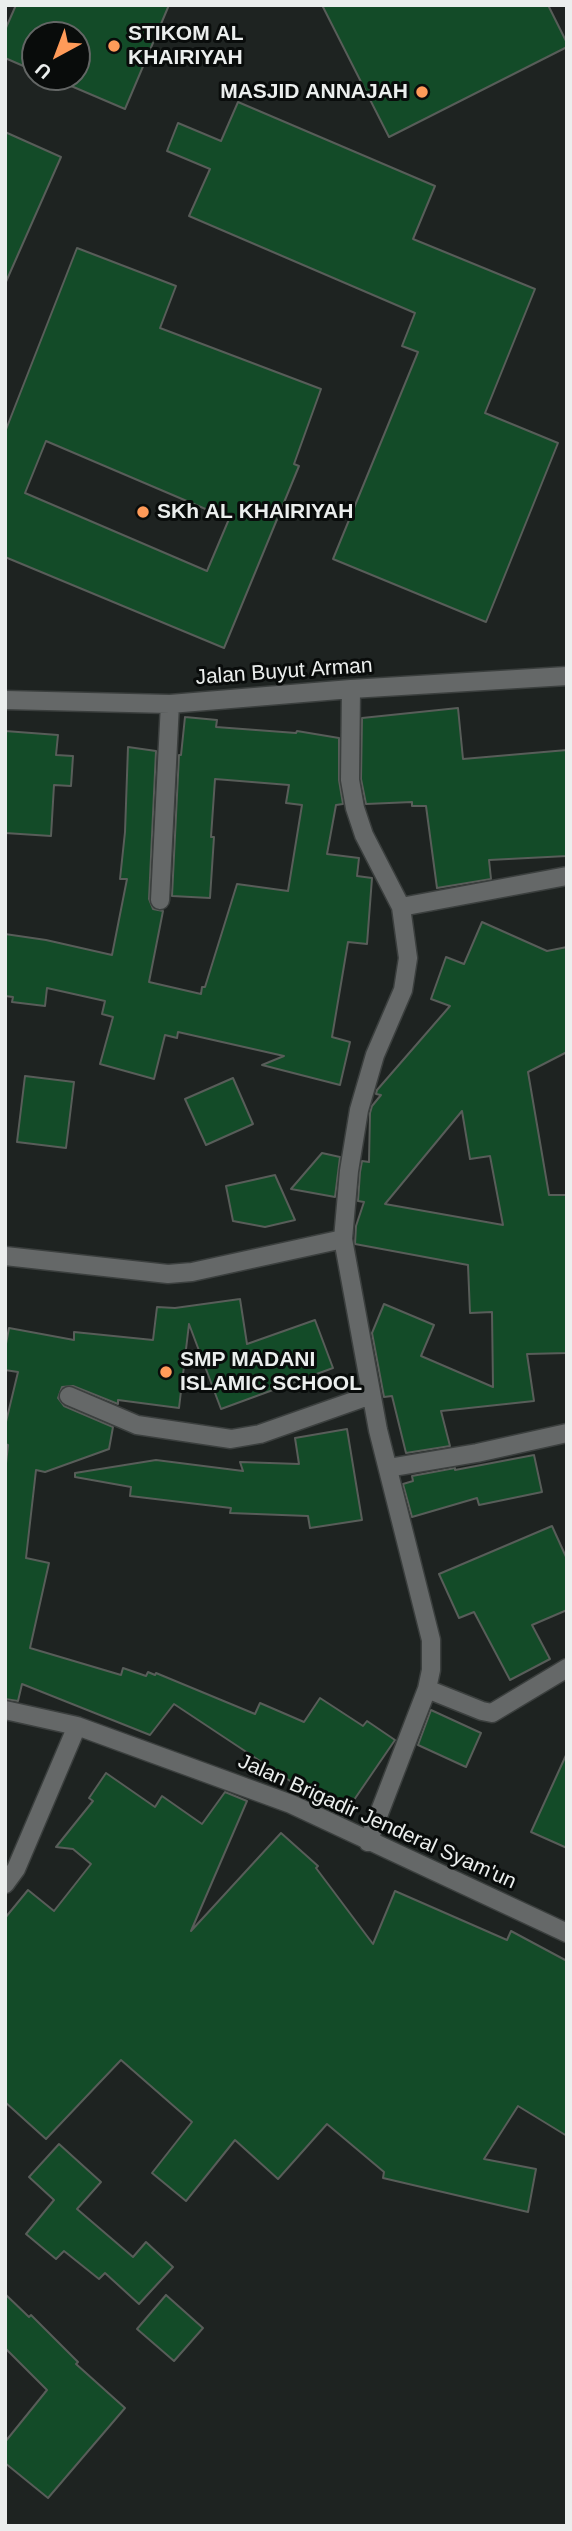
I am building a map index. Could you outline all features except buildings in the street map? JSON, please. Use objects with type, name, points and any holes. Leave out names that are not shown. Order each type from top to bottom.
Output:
[{"type":"street","name":"Jalan Buyut Arman","points":[[5,700],[170,704],[351,689],[567,676]]},
{"type":"street","points":[[351,689],[350,780],[355,808],[364,835],[401,907],[408,958],[402,989],[375,1055],[359,1110],[349,1171],[343,1239],[371,1395],[431,1640],[431,1670],[427,1689],[368,1842]]},
{"type":"street","points":[[160,900],[170,704]]},
{"type":"street","points":[[401,907],[567,876]]},
{"type":"street","points":[[5,1256],[167,1274],[192,1272],[343,1239]]},
{"type":"street","points":[[69,1396],[137,1425],[232,1439],[260,1434],[371,1395]]},
{"type":"street","points":[[388,1468],[477,1453],[567,1433]]},
{"type":"street","points":[[427,1689],[492,1713],[567,1668]]},
{"type":"street","name":"Jalan Brigadir Jenderal Syam'un","points":[[5,1710],[77,1726],[291,1804],[567,1933]]},
{"type":"street","points":[[5,1884],[16,1868],[77,1726]]},
{"type":"place","name":"STIKOM AL KHAIRIYAH","points":[[114,46]]},
{"type":"place","name":"MASJID ANNAJAH","points":[[422,92]]},
{"type":"place","name":"SKh AL KHAIRIYAH","points":[[143,512]]},
{"type":"place","name":"SMP MADANI ISLAMIC SCHOOL","points":[[166,1372]]}]
